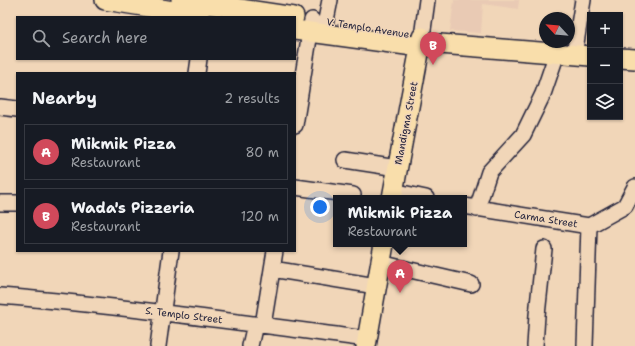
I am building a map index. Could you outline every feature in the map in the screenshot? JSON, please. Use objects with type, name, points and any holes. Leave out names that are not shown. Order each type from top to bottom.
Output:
[{"type":"main road","name":"V. Templo Avenue","points":[[106,0],[225,16]]},
{"type":"main road","name":"V. Templo Avenue","points":[[181,0],[207,14]]},
{"type":"main road","name":"V. Templo Avenue","points":[[296,24],[422,42],[574,55]]},
{"type":"main road","name":"Mandigma Street","points":[[392,194],[422,42]]},
{"type":"main road","points":[[623,58],[635,59]]},
{"type":"main road","points":[[367,342],[383,247]]},
{"type":"street","points":[[296,117],[308,25],[330,0]]},
{"type":"street","points":[[422,42],[427,0]]},
{"type":"street","points":[[470,207],[489,172],[523,135],[543,94],[574,55],[583,0]]},
{"type":"street","points":[[197,72],[199,60]]},
{"type":"street","points":[[0,107],[16,109]]},
{"type":"street","points":[[345,160],[397,168]]},
{"type":"street","points":[[296,187],[353,195]]},
{"type":"street","name":"Carma Street","points":[[470,207],[589,226],[625,206],[635,187]]},
{"type":"street","points":[[0,203],[16,203]]},
{"type":"street","points":[[585,346],[589,226]]},
{"type":"street","points":[[535,346],[544,249]]},
{"type":"street","points":[[158,346],[171,252]]},
{"type":"street","points":[[250,346],[259,324],[275,252]]},
{"type":"street","points":[[380,263],[471,284]]},
{"type":"street","points":[[272,269],[376,286]]},
{"type":"street","name":"S. Templo Street","points":[[0,296],[57,300],[259,324],[367,342]]},
{"type":"shaded area","points":[[454,0],[519,0],[518,9],[483,4],[481,33],[450,31]]},
{"type":"place","name":"Wada's Pizzeria","points":[[433,65]]},
{"type":"place","name":"Mikmik Pizza","points":[[400,293]]}]
